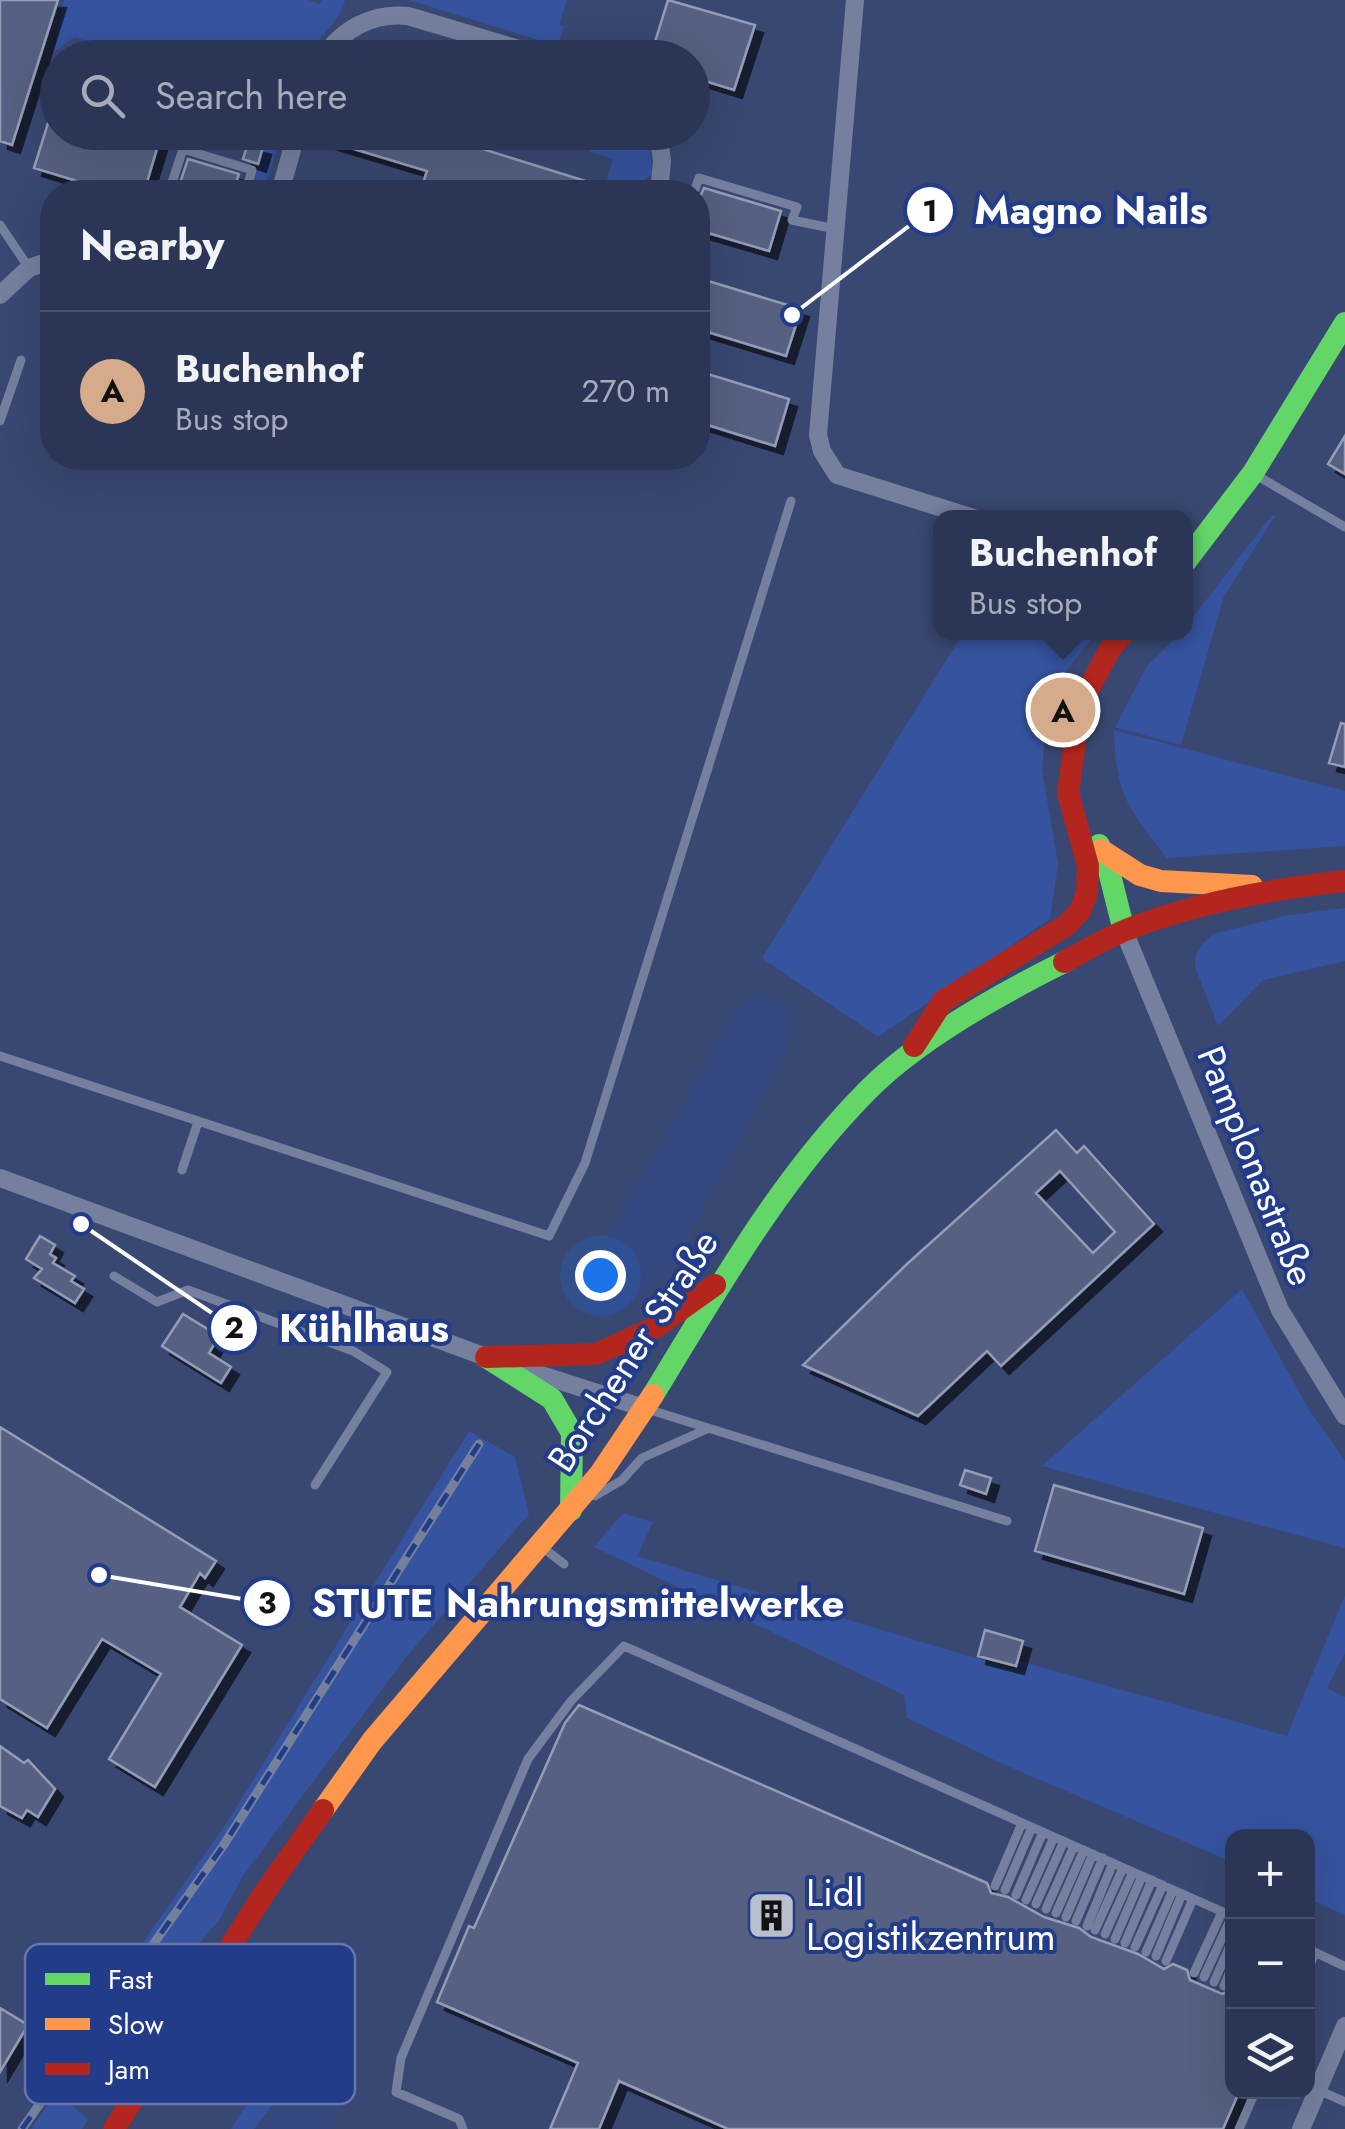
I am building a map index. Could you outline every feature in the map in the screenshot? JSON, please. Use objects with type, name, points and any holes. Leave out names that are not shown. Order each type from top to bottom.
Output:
[{"type":"main road","points":[[1193,552],[1254,473],[1345,322]]},
{"type":"main road","points":[[908,1054],[943,1001],[1067,924],[1080,911],[1087,894],[1088,866],[1068,793],[1080,705],[1118,640]]},
{"type":"main road","points":[[1072,767],[1124,931]]},
{"type":"main road","points":[[1101,850],[1140,875],[1161,881],[1287,887]]},
{"type":"main road","name":"Borchener Straße","points":[[233,1944],[372,1741],[571,1510],[619,1448],[767,1210],[868,1091],[908,1054],[1022,982],[1124,931],[1287,887],[1345,881]]},
{"type":"main road","points":[[486,1357],[596,1354],[656,1326],[723,1279]]},
{"type":"main road","points":[[486,1357],[552,1399],[572,1433],[571,1510]]},
{"type":"main road","name":"Borchener Straße","points":[[114,2129],[130,2104]]},
{"type":"street","points":[[855,0],[818,435],[822,451],[837,475],[949,510]]},
{"type":"street","points":[[338,40],[359,17],[392,14],[489,40]]},
{"type":"street","points":[[283,180],[292,150]]},
{"type":"street","points":[[660,150],[660,180]]},
{"type":"street","points":[[0,295],[28,268],[40,264]]},
{"type":"street","name":"Pamplonastraße","points":[[1124,931],[1280,1310],[1345,1416]]},
{"type":"street","points":[[0,1178],[486,1357],[644,1408]]},
{"type":"street","points":[[1302,2129],[1345,2026]]},
{"type":"lane","points":[[173,180],[182,150]]},
{"type":"lane","points":[[185,150],[252,170],[249,180]]},
{"type":"lane","points":[[710,181],[797,207],[792,220],[838,230]]},
{"type":"lane","points":[[0,225],[28,268]]},
{"type":"lane","points":[[0,421],[21,360]]},
{"type":"lane","points":[[1254,473],[1345,528]]},
{"type":"lane","points":[[0,1056],[549,1236],[585,1163],[791,501]]},
{"type":"lane","points":[[182,1170],[198,1122]]},
{"type":"lane","points":[[114,1276],[157,1302],[188,1290],[246,1310],[353,1351],[386,1372],[316,1485]]},
{"type":"lane","points":[[644,1408],[1007,1521]]},
{"type":"lane","points":[[571,1510],[622,1480],[642,1458],[707,1429]]},
{"type":"lane","points":[[540,1546],[564,1564]]},
{"type":"lane","points":[[463,2129],[459,2120],[396,2092],[401,2058],[528,1759],[572,1701],[624,1646],[1225,1913]]},
{"type":"lane","points":[[1000,1888],[1027,1825]]},
{"type":"lane","points":[[1043,1832],[1026,1900],[1103,1859]]},
{"type":"lane","points":[[1103,1859],[1061,1915],[1103,1859]]},
{"type":"lane","points":[[1103,1859],[1125,1943]]},
{"type":"lane","points":[[1103,1859],[1125,1943]]},
{"type":"lane","points":[[1103,1859],[1125,1943]]},
{"type":"lane","points":[[1125,1943],[1173,1890]]},
{"type":"lane","points":[[1125,1943],[1173,1890]]},
{"type":"lane","points":[[1125,1943],[1193,1898]]},
{"type":"lane","points":[[1209,1980],[1228,1919]]},
{"type":"lane","points":[[1209,1980],[1225,1953]]},
{"type":"lane","points":[[1315,1953],[1344,1966]]},
{"type":"lane","points":[[1209,1980],[1225,1971]]},
{"type":"lane","points":[[1318,2090],[1345,2102]]},
{"type":"lane","points":[[1239,2129],[1252,2099]]},
{"type":"shaded area","points":[[64,0],[308,0],[319,4],[322,0],[345,0],[319,40],[56,40]]},
{"type":"shaded area","points":[[409,0],[567,0],[559,24],[564,26],[560,40],[539,40]]},
{"type":"shaded area","points":[[262,150],[277,150],[267,180],[255,180]]},
{"type":"shaded area","points":[[650,150],[652,173],[645,180],[607,180],[613,159],[589,152]]},
{"type":"shaded area","points":[[1275,516],[1224,596],[1181,745],[1115,727],[1147,666],[1173,640],[1193,640],[1193,617]]},
{"type":"shaded area","points":[[959,640],[1091,640],[1049,693],[1042,769],[1058,864],[1050,919],[878,1037],[762,958]]},
{"type":"shaded area","points":[[1114,730],[1345,791],[1345,846],[1167,858],[1121,786]]},
{"type":"shaded area","points":[[1345,908],[1345,961],[1263,980],[1218,1026],[1195,967],[1196,954],[1203,943],[1213,934],[1288,915]]},
{"type":"shaded area","points":[[764,991],[791,1005],[790,1044],[671,1271],[610,1319],[598,1318],[587,1310],[584,1294],[592,1265],[737,1007]]},
{"type":"shaded area","points":[[1242,1289],[1308,1408],[1345,1461],[1345,1548],[1042,1466]]},
{"type":"shaded area","points":[[469,1431],[515,1457],[529,1514],[407,1656],[243,1876],[219,1920],[199,1944],[142,1944],[225,1825]]},
{"type":"shaded area","points":[[623,1513],[653,1522],[637,1556],[1015,1670],[1019,1661],[1287,1736],[1345,1595],[1345,1653],[1327,1688],[1345,1697],[1345,1916],[1315,1901],[1315,1829],[1225,1829],[1225,1859],[1005,1765],[907,1718],[904,1695],[594,1547]]},
{"type":"shaded area","points":[[48,2104],[75,2104],[88,2119],[82,2129],[31,2129]]},
{"type":"shaded area","points":[[247,2104],[273,2104],[254,2129],[231,2129]]},
{"type":"shaded area","points":[[277,2104],[340,2104],[330,2129],[258,2129]]},
{"type":"building","points":[[0,0],[58,0],[45,40],[40,40],[40,57],[12,145],[0,141]]},
{"type":"building","points":[[668,0],[755,25],[734,90],[710,83],[710,40],[656,40]]},
{"type":"building","points":[[40,149],[157,150],[148,180],[74,180],[34,168]]},
{"type":"building","points":[[246,150],[262,150],[258,164],[243,159]]},
{"type":"building","points":[[357,150],[486,150],[582,180],[424,180],[427,171]]},
{"type":"building","points":[[188,159],[239,174],[237,180],[181,180]]},
{"type":"building","points":[[710,190],[781,211],[769,251],[710,234]]},
{"type":"building","points":[[710,282],[801,309],[786,356],[710,333]]},
{"type":"building","points":[[710,375],[789,399],[775,446],[710,426]]},
{"type":"building","points":[[1345,436],[1345,474],[1328,464]]},
{"type":"building","points":[[1341,723],[1345,724],[1345,767],[1329,763]]},
{"type":"building","points":[[1056,1130],[1077,1153],[1084,1146],[1154,1224],[1001,1366],[987,1351],[918,1416],[803,1365],[907,1264]],"holes":[[[1060,1171],[1115,1232],[1093,1253],[1036,1193]]]},
{"type":"building","points":[[40,1236],[55,1245],[50,1254],[56,1258],[53,1263],[75,1276],[71,1281],[84,1289],[75,1303],[34,1278],[42,1269],[26,1259]]},
{"type":"building","points":[[183,1314],[219,1336],[209,1353],[231,1367],[221,1383],[162,1346]]},
{"type":"building","points":[[0,1427],[216,1561],[205,1578],[200,1573],[180,1607],[242,1645],[155,1787],[109,1759],[161,1674],[102,1639],[47,1728],[0,1699]]},
{"type":"building","points":[[965,1470],[991,1478],[986,1494],[960,1485]]},
{"type":"building","points":[[1054,1485],[1203,1528],[1184,1594],[1035,1551]]},
{"type":"building","points":[[985,1630],[1023,1641],[1016,1666],[978,1656]]},
{"type":"building","name":"Lidl Logistikzentrum","points":[[579,1705],[987,1883],[991,1893],[1008,1897],[1044,1917],[1079,1928],[1164,1969],[1173,1964],[1187,1970],[1190,1980],[1225,1993],[1225,2099],[1236,2099],[1223,2129],[728,2129],[619,2081],[599,2129],[550,2129],[578,2063],[437,2002],[565,1723]]},
{"type":"building","points":[[0,1746],[24,1763],[28,1760],[55,1789],[38,1817],[27,1810],[22,1818],[0,1806]]},
{"type":"building","points":[[0,2008],[25,2023],[25,2030],[0,2072]]},
{"type":"railway","points":[[153,1944],[223,1846],[479,1444]]},
{"type":"railway","points":[[22,2129],[40,2104]]},
{"type":"traffic: fast","points":[[1193,552],[1253,473],[1345,323]]},
{"type":"traffic: fast","points":[[1099,845],[1124,931]]},
{"type":"traffic: fast","points":[[653,1395],[778,1198],[867,1091],[934,1036],[1064,962]]},
{"type":"traffic: fast","points":[[486,1357],[552,1399],[572,1433],[571,1510]]},
{"type":"traffic: slow","points":[[1101,850],[1140,875],[1161,881],[1252,886]]},
{"type":"traffic: slow","points":[[323,1810],[372,1741],[600,1474],[653,1395]]},
{"type":"traffic: jam","points":[[914,1046],[943,1001],[1067,925],[1080,911],[1087,893],[1088,866],[1068,793],[1080,705],[1118,640]]},
{"type":"traffic: jam","points":[[1064,962],[1126,930],[1179,912],[1262,893],[1345,881]]},
{"type":"traffic: jam","points":[[486,1357],[596,1354],[656,1327],[715,1285]]},
{"type":"traffic: jam","points":[[232,1944],[323,1810]]},
{"type":"traffic: jam","points":[[114,2129],[130,2104]]},
{"type":"place","name":"Magno Nails","points":[[792,315]]},
{"type":"place","name":"Buchenhof","points":[[1063,710]]},
{"type":"place","name":"Kühlhaus","points":[[81,1224]]},
{"type":"place","name":"STUTE Nahrungsmittelwerke","points":[[99,1575]]},
{"type":"place","name":"Lidl Logistikzentrum","points":[[771,1915]]}]
